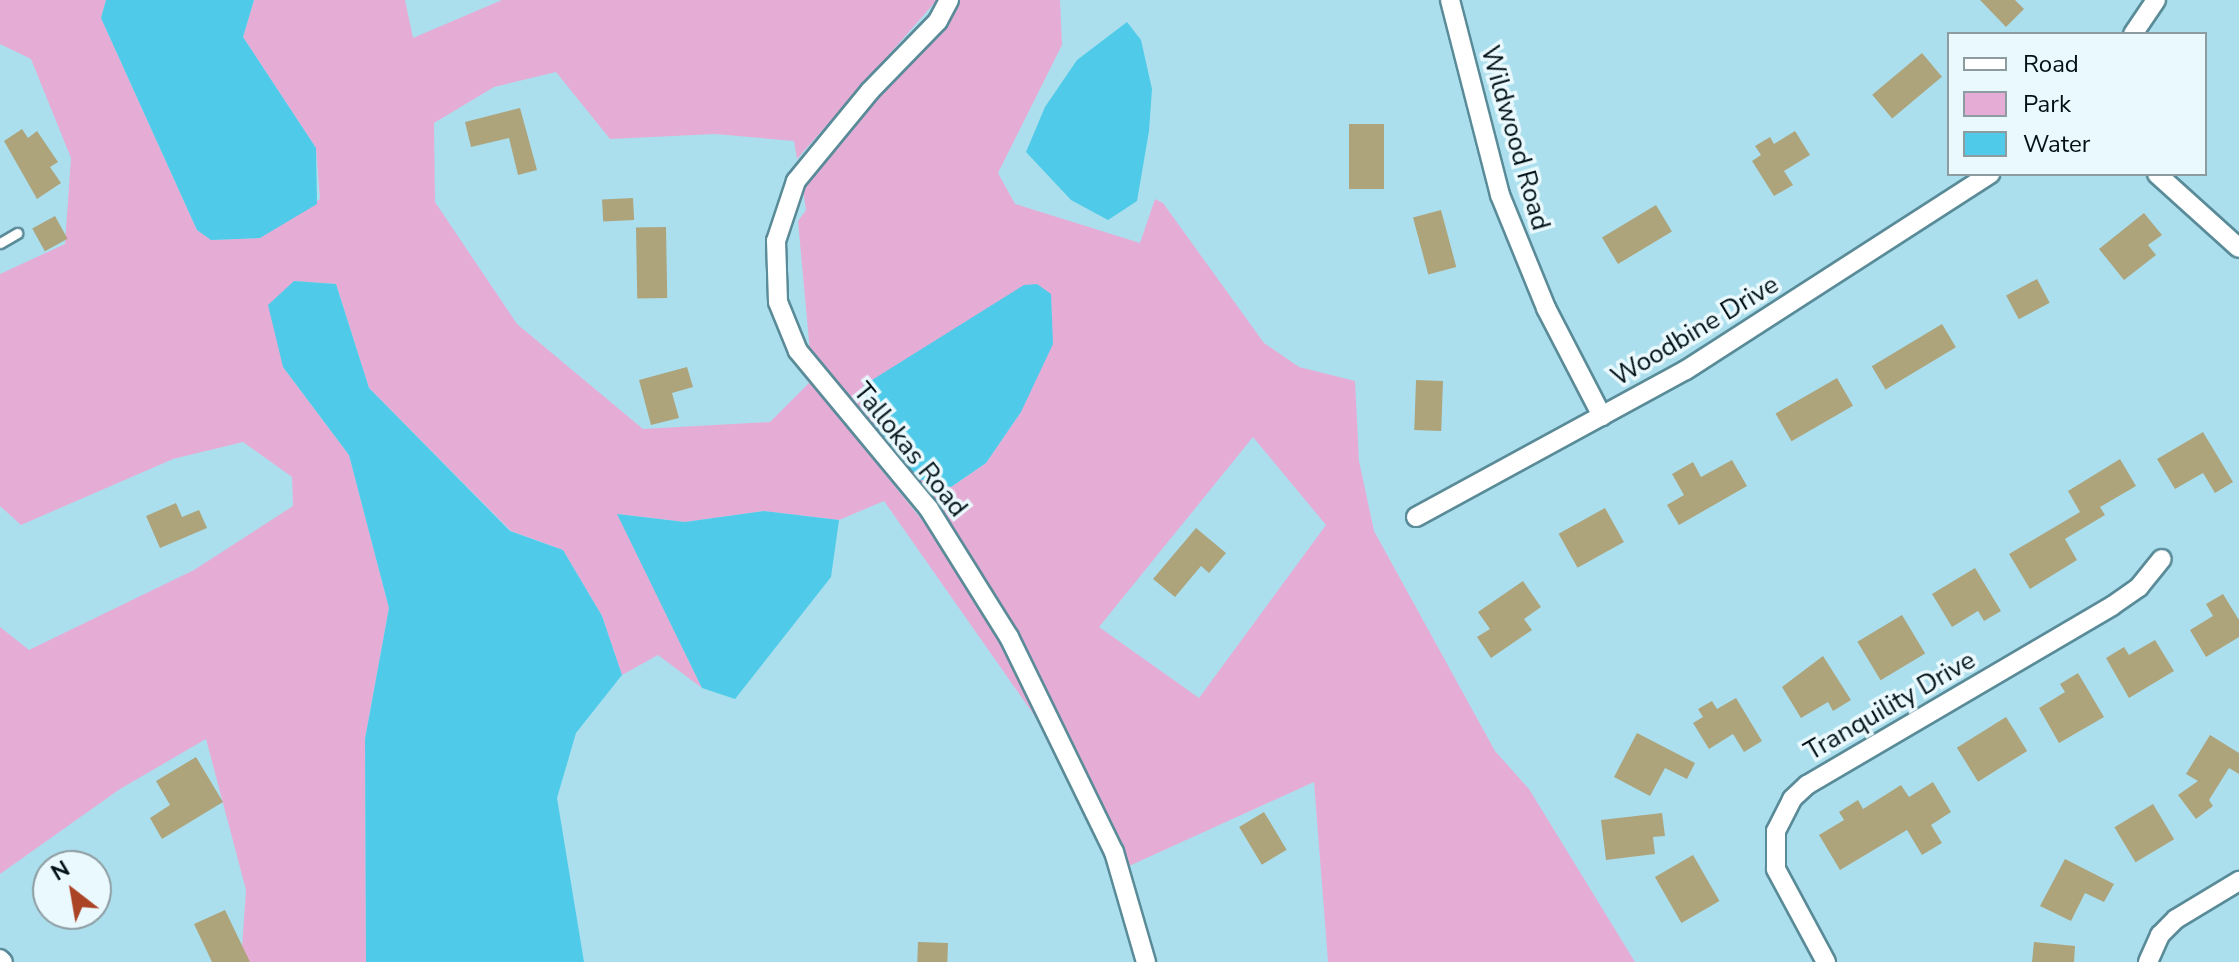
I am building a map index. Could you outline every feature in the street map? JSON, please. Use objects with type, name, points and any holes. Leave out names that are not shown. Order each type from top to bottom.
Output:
[{"type":"street","name":"Tallokas Road","points":[[949,0],[938,21],[870,91],[796,181],[776,241],[778,302],[804,359],[929,509],[1009,637],[1114,852],[1146,962]]},
{"type":"street","name":"Wildwood Road","points":[[1450,0],[1500,195],[1546,308],[1602,416]]},
{"type":"street","points":[[2134,32],[2156,0]]},
{"type":"street","name":"Woodbine Drive","points":[[1416,517],[1602,416],[1824,285],[1987,176]]},
{"type":"street","points":[[2159,176],[2239,248]]},
{"type":"street","name":"Tranquility Drive","points":[[1826,962],[1776,869],[1776,831],[1792,799],[1807,785],[2112,606],[2139,587],[2162,559]]},
{"type":"street","points":[[2148,962],[2160,935],[2176,919],[2239,881]]},
{"type":"lane","points":[[0,243],[17,233]]},
{"type":"green space","points":[[0,0],[106,0],[101,18],[197,230],[211,240],[260,238],[320,199],[316,148],[243,37],[254,0],[405,0],[413,38],[502,0],[937,0],[797,159],[794,141],[715,134],[610,139],[556,72],[494,87],[434,123],[435,202],[517,324],[643,429],[770,422],[810,382],[944,547],[1001,642],[1048,735],[884,501],[839,520],[764,511],[685,522],[618,514],[702,688],[658,655],[622,675],[602,616],[563,550],[511,531],[369,388],[336,284],[294,281],[283,367],[349,455],[389,608],[365,739],[366,962],[241,962],[246,890],[206,739],[120,789],[0,874],[0,627],[29,650],[194,570],[293,506],[292,477],[243,442],[173,459],[21,525],[0,506],[0,274],[65,244],[71,158],[31,59],[0,44]]},
{"type":"green space","points":[[960,0],[1060,0],[1062,45],[998,173],[1015,204],[1140,243],[1155,199],[1163,203],[1264,343],[1299,367],[1355,381],[1359,461],[1374,531],[1495,751],[1529,789],[1635,962],[1328,962],[1314,782],[1129,866],[1017,633],[959,537],[915,478],[951,487],[986,463],[1021,412],[943,340],[896,366],[859,395],[903,463],[810,352],[798,221],[806,210],[803,190],[877,99],[947,26]],"holes":[[[1253,437],[1326,525],[1199,698],[1099,627]]]},
{"type":"water","points":[[106,0],[254,0],[243,37],[316,148],[317,204],[260,238],[211,240],[197,230],[101,18]]},
{"type":"water","points":[[1127,22],[1141,40],[1152,89],[1149,131],[1137,201],[1108,220],[1071,200],[1026,152],[1045,107],[1077,60]]},
{"type":"water","points":[[294,281],[336,284],[369,388],[510,531],[563,550],[602,616],[622,675],[576,733],[557,798],[584,962],[366,962],[365,739],[389,608],[349,455],[283,367],[268,305]]},
{"type":"water","points":[[1037,284],[1051,294],[1053,344],[1021,412],[986,463],[951,487],[915,478],[875,425],[859,395],[864,385],[1024,285]]},
{"type":"water","points":[[764,511],[839,520],[831,577],[735,699],[702,688],[617,514],[685,522]]},
{"type":"building","points":[[1980,0],[2015,0],[2024,9],[2006,27]]},
{"type":"building","points":[[1922,53],[1942,77],[1892,119],[1872,95]]},
{"type":"building","points":[[520,108],[537,170],[518,175],[509,138],[471,147],[465,122]]},
{"type":"building","points":[[1349,124],[1384,124],[1384,189],[1349,189]]},
{"type":"building","points":[[22,129],[28,138],[37,131],[58,162],[50,167],[61,183],[37,199],[4,141]]},
{"type":"building","points":[[1795,131],[1810,155],[1784,171],[1793,185],[1774,196],[1752,161],[1761,155],[1755,146],[1770,137],[1774,144]]},
{"type":"building","points":[[633,198],[634,220],[603,222],[602,200]]},
{"type":"building","points":[[1656,205],[1672,232],[1618,264],[1602,237]]},
{"type":"building","points":[[1441,210],[1456,267],[1428,274],[1413,218]]},
{"type":"building","points":[[2144,213],[2162,235],[2148,245],[2156,255],[2124,280],[2099,249]]},
{"type":"building","points":[[55,216],[68,239],[45,251],[32,229]]},
{"type":"building","points":[[666,227],[667,298],[637,299],[636,228]]},
{"type":"building","points":[[2037,279],[2050,303],[2019,319],[2006,295]]},
{"type":"building","points":[[1942,324],[1956,347],[1886,389],[1872,366]]},
{"type":"building","points":[[687,367],[693,387],[672,393],[679,418],[651,425],[639,380]]},
{"type":"building","points":[[1837,378],[1853,406],[1792,441],[1776,414]]},
{"type":"building","points":[[1416,380],[1443,381],[1441,431],[1414,430]]},
{"type":"building","points":[[2203,432],[2233,482],[2215,493],[2203,473],[2175,489],[2157,459]]},
{"type":"building","points":[[2120,459],[2136,486],[2100,507],[2105,515],[2065,539],[2077,560],[2030,589],[2009,554],[2080,512],[2068,491]]},
{"type":"building","points":[[1732,460],[1747,486],[1679,525],[1667,505],[1684,495],[1672,474],[1693,462],[1701,477]]},
{"type":"building","points":[[176,503],[182,517],[199,510],[207,528],[160,548],[146,516]]},
{"type":"building","points":[[1605,508],[1624,542],[1578,568],[1559,534]]},
{"type":"building","points":[[1196,528],[1226,553],[1209,573],[1201,566],[1175,597],[1153,579]]},
{"type":"building","points":[[1975,568],[2001,611],[1984,621],[1978,611],[1952,627],[1932,594]]},
{"type":"building","points":[[1523,581],[1541,607],[1524,619],[1532,630],[1491,658],[1477,637],[1490,629],[1478,612]]},
{"type":"building","points":[[2223,594],[2239,620],[2239,637],[2206,657],[2190,630],[2213,616],[2206,604]]},
{"type":"building","points":[[1902,615],[1925,654],[1881,680],[1857,642]]},
{"type":"building","points":[[2155,640],[2174,671],[2129,698],[2106,658],[2124,647],[2129,655]]},
{"type":"building","points":[[1823,656],[1851,700],[1833,711],[1828,702],[1801,718],[1782,687]]},
{"type":"building","points":[[2078,673],[2104,717],[2059,743],[2039,708],[2065,692],[2060,684]]},
{"type":"building","points":[[1736,698],[1762,741],[1744,752],[1733,734],[1709,749],[1693,723],[1703,717],[1698,709],[1712,701],[1717,709]]},
{"type":"building","points":[[2006,717],[2027,751],[1978,782],[1957,748]]},
{"type":"building","points":[[1637,733],[1695,763],[1687,779],[1665,768],[1650,796],[1614,777]]},
{"type":"building","points":[[2210,735],[2239,753],[2239,774],[2229,768],[2209,800],[2213,806],[2196,819],[2178,795],[2198,781],[2186,774]]},
{"type":"building","points":[[196,757],[223,802],[162,839],[150,818],[170,805],[156,781]]},
{"type":"building","points":[[1933,782],[1951,812],[1931,825],[1942,843],[1922,855],[1907,830],[1840,870],[1819,835],[1844,820],[1839,812],[1858,800],[1863,809],[1901,785],[1909,797]]},
{"type":"building","points":[[2153,804],[2174,839],[2136,862],[2114,827]]},
{"type":"building","points":[[1264,812],[1287,850],[1262,865],[1239,827]]},
{"type":"building","points":[[1662,813],[1665,836],[1653,837],[1655,854],[1606,860],[1601,820]]},
{"type":"building","points":[[1693,855],[1720,901],[1681,923],[1655,877]]},
{"type":"building","points":[[2065,859],[2114,884],[2104,902],[2085,893],[2071,921],[2040,906]]},
{"type":"building","points":[[225,910],[250,962],[212,962],[194,924]]},
{"type":"building","points":[[918,942],[948,943],[947,962],[917,962]]},
{"type":"building","points":[[2034,942],[2075,946],[2074,962],[2032,962]]}]
